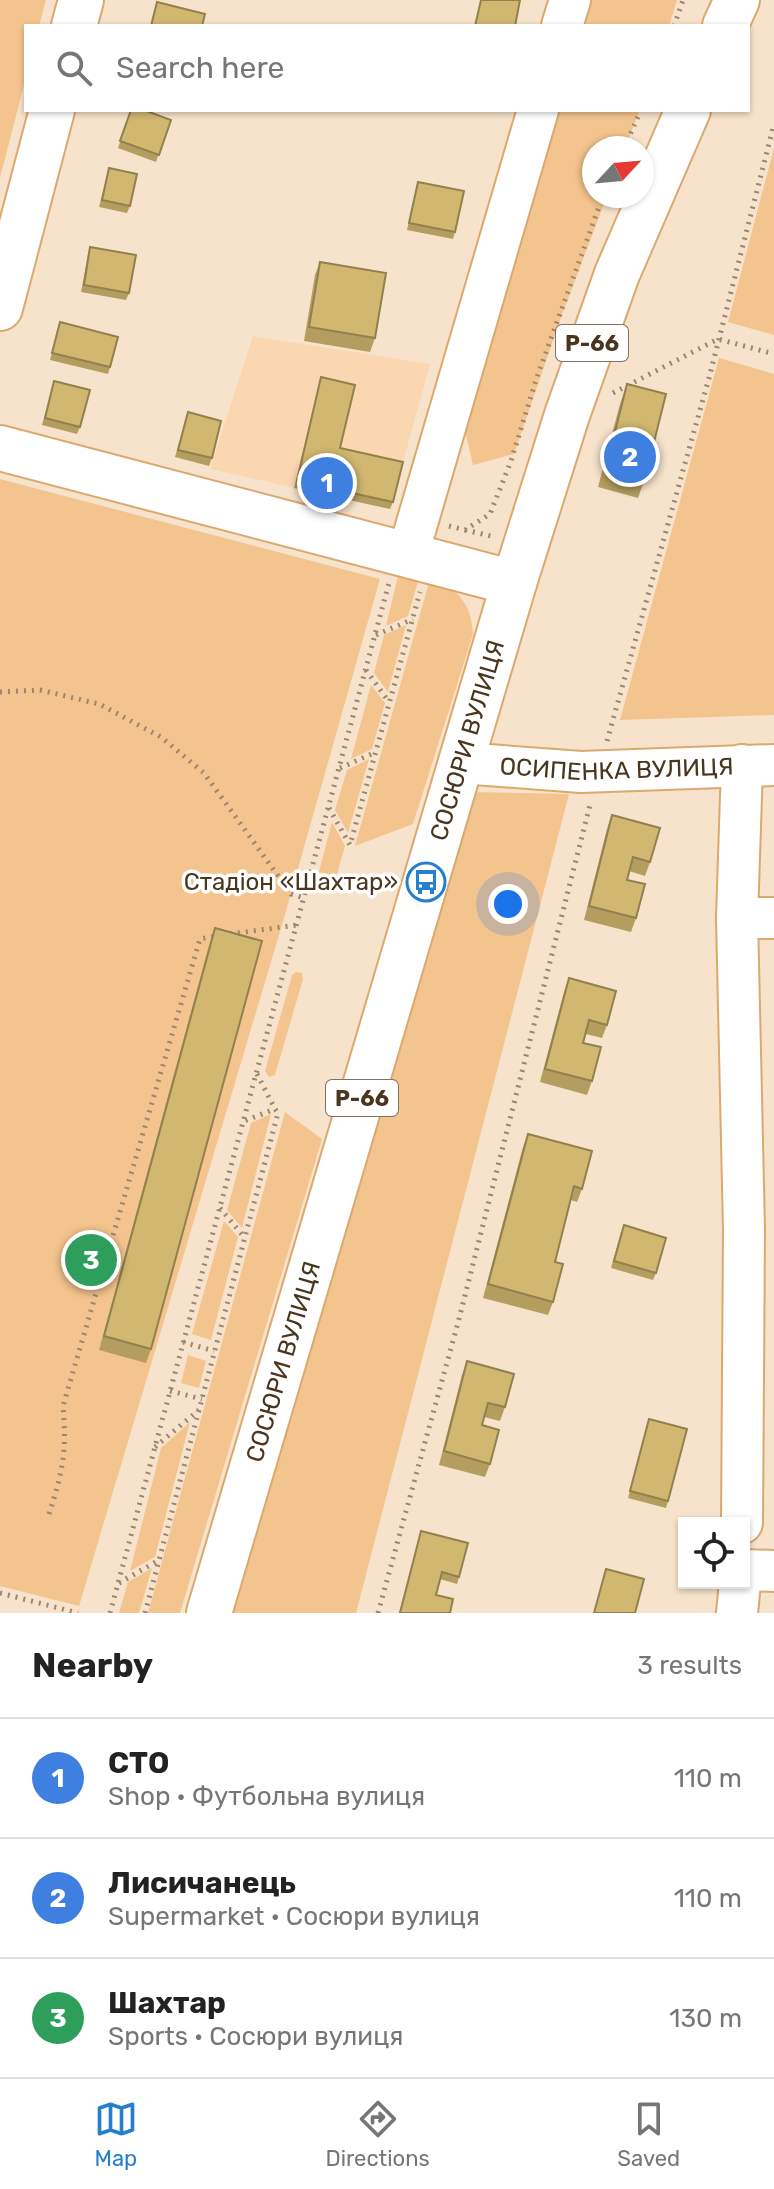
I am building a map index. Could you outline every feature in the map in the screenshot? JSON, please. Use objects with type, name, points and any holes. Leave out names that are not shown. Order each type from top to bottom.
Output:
[{"type":"main road","points":[[75,24],[81,0]]},
{"type":"main road","points":[[726,24],[737,0]]},
{"type":"main road","points":[[0,308],[51,112]]},
{"type":"main road","name":"СОСЮРИ ВУЛИЦЯ","points":[[209,1613],[514,583],[567,415],[617,274],[687,112]]},
{"type":"main road","points":[[0,448],[414,546],[514,583]]},
{"type":"street","points":[[563,24],[570,0]]},
{"type":"street","points":[[414,546],[537,112]]},
{"type":"street","name":"ОСИПЕНКА ВУЛИЦЯ","points":[[461,763],[581,772],[758,765]]},
{"type":"street","points":[[742,1517],[759,1231],[758,765]]},
{"type":"street","points":[[750,1570],[774,1571]]},
{"type":"street","points":[[737,1613],[739,1589]]},
{"type":"path","points":[[675,24],[683,0]]},
{"type":"path","points":[[629,136],[640,112]]},
{"type":"path","points":[[378,1613],[463,1304],[599,771],[774,124]]},
{"type":"path","points":[[110,1613],[375,635],[414,546],[465,530],[490,514],[599,208]]},
{"type":"path","points":[[605,398],[718,339],[774,354]]},
{"type":"path","points":[[329,807],[350,845],[413,619],[414,546]]},
{"type":"path","points":[[375,635],[413,619]]},
{"type":"path","points":[[366,670],[389,703]]},
{"type":"path","points":[[0,692],[40,690],[99,704],[161,737],[204,773],[291,894],[304,898]]},
{"type":"path","points":[[339,769],[376,752]]},
{"type":"path","points":[[49,1514],[63,1471],[66,1442],[63,1406],[200,939],[297,925]]},
{"type":"path","points":[[145,1613],[278,1113],[257,1073]]},
{"type":"path","points":[[243,1121],[275,1109]]},
{"type":"path","points":[[220,1208],[245,1238]]},
{"type":"path","points":[[183,1342],[214,1351]]},
{"type":"path","points":[[170,1391],[202,1399]]},
{"type":"path","points":[[155,1448],[199,1410]]},
{"type":"path","points":[[118,1583],[159,1560]]},
{"type":"path","points":[[0,1593],[78,1613]]},
{"type":"shaded area","points":[[0,0],[46,0],[40,24],[24,24],[24,85],[0,178]]},
{"type":"shaded area","points":[[588,0],[677,0],[670,24],[581,24]]},
{"type":"shaded area","points":[[555,112],[639,112],[630,136],[582,136],[582,208],[602,208],[514,454],[473,465],[463,422]]},
{"type":"shaded area","points":[[774,148],[774,335],[728,322]]},
{"type":"shaded area","points":[[253,336],[430,364],[390,509],[210,469]]},
{"type":"shaded area","points":[[719,358],[774,374],[774,715],[620,720]]},
{"type":"shaded area","points":[[0,479],[380,579],[282,925],[79,1606],[0,1586]]},
{"type":"shaded area","points":[[401,564],[421,571],[408,616],[386,626]]},
{"type":"shaded area","points":[[431,575],[461,598],[470,614],[473,634],[413,824],[355,846]]},
{"type":"shaded area","points":[[406,625],[388,692],[374,673],[384,635]]},
{"type":"shaded area","points":[[371,685],[385,703],[372,749],[351,759]]},
{"type":"shaded area","points":[[369,759],[348,833],[335,810],[347,770]]},
{"type":"shaded area","points":[[470,792],[569,794],[356,1613],[224,1613]]},
{"type":"shaded area","points":[[332,822],[345,846],[336,877],[319,872]]},
{"type":"shaded area","points":[[302,973],[303,979],[275,1075],[269,1077],[265,1071],[292,975]]},
{"type":"shaded area","points":[[285,1112],[322,1139],[180,1613],[148,1613]]},
{"type":"shaded area","points":[[271,1114],[242,1228],[227,1210],[251,1123]]},
{"type":"shaded area","points":[[224,1221],[238,1237],[211,1340],[192,1334]]},
{"type":"shaded area","points":[[188,1355],[206,1361],[199,1388],[181,1383]]},
{"type":"shaded area","points":[[190,1422],[155,1557],[130,1571],[161,1448]]},
{"type":"shaded area","points":[[152,1568],[139,1613],[119,1613],[128,1582]]},
{"type":"building","points":[[481,0],[520,0],[515,24],[475,24]]},
{"type":"building","points":[[157,2],[205,14],[202,24],[152,24]]},
{"type":"building","points":[[130,112],[149,112],[171,120],[159,155],[120,141]]},
{"type":"building","points":[[109,168],[137,174],[130,206],[102,200]]},
{"type":"building","points":[[418,182],[464,191],[455,232],[409,223]]},
{"type":"building","points":[[90,247],[136,255],[129,293],[84,285]]},
{"type":"building","points":[[320,262],[386,273],[375,338],[309,327]]},
{"type":"building","points":[[60,322],[118,337],[110,367],[52,353]]},
{"type":"building","points":[[321,377],[355,385],[340,448],[403,462],[393,502],[297,481]]},
{"type":"building","points":[[54,381],[90,390],[80,427],[45,418]]},
{"type":"building","points":[[627,384],[666,394],[645,478],[606,468]]},
{"type":"building","points":[[188,412],[221,421],[212,458],[178,450]]},
{"type":"building","points":[[612,815],[660,828],[650,862],[633,857],[627,880],[645,884],[636,918],[589,906]]},
{"type":"building","points":[[215,928],[262,941],[151,1349],[104,1336]]},
{"type":"building","points":[[569,978],[616,991],[607,1025],[589,1020],[583,1043],[601,1047],[592,1081],[545,1069]]},
{"type":"building","points":[[528,1134],[592,1151],[582,1189],[574,1186],[555,1262],[563,1264],[553,1302],[488,1284]]},
{"type":"building","points":[[624,1225],[666,1238],[656,1273],[614,1261]]},
{"type":"building","points":[[467,1361],[514,1374],[505,1407],[488,1403],[482,1425],[499,1430],[490,1464],[444,1451]]},
{"type":"building","points":[[649,1419],[687,1429],[668,1501],[630,1491]]},
{"type":"building","points":[[421,1531],[468,1543],[459,1577],[442,1572],[436,1595],[453,1599],[450,1613],[400,1613]]},
{"type":"building","points":[[606,1569],[644,1579],[635,1613],[594,1613]]},
{"type":"place","name":"Лисичанець","points":[[630,457]]},
{"type":"place","name":"СТО","points":[[327,483]]},
{"type":"place","name":"Стадіон «Шахтар»","points":[[426,882]]},
{"type":"place","name":"Шахтар","points":[[91,1260]]}]
